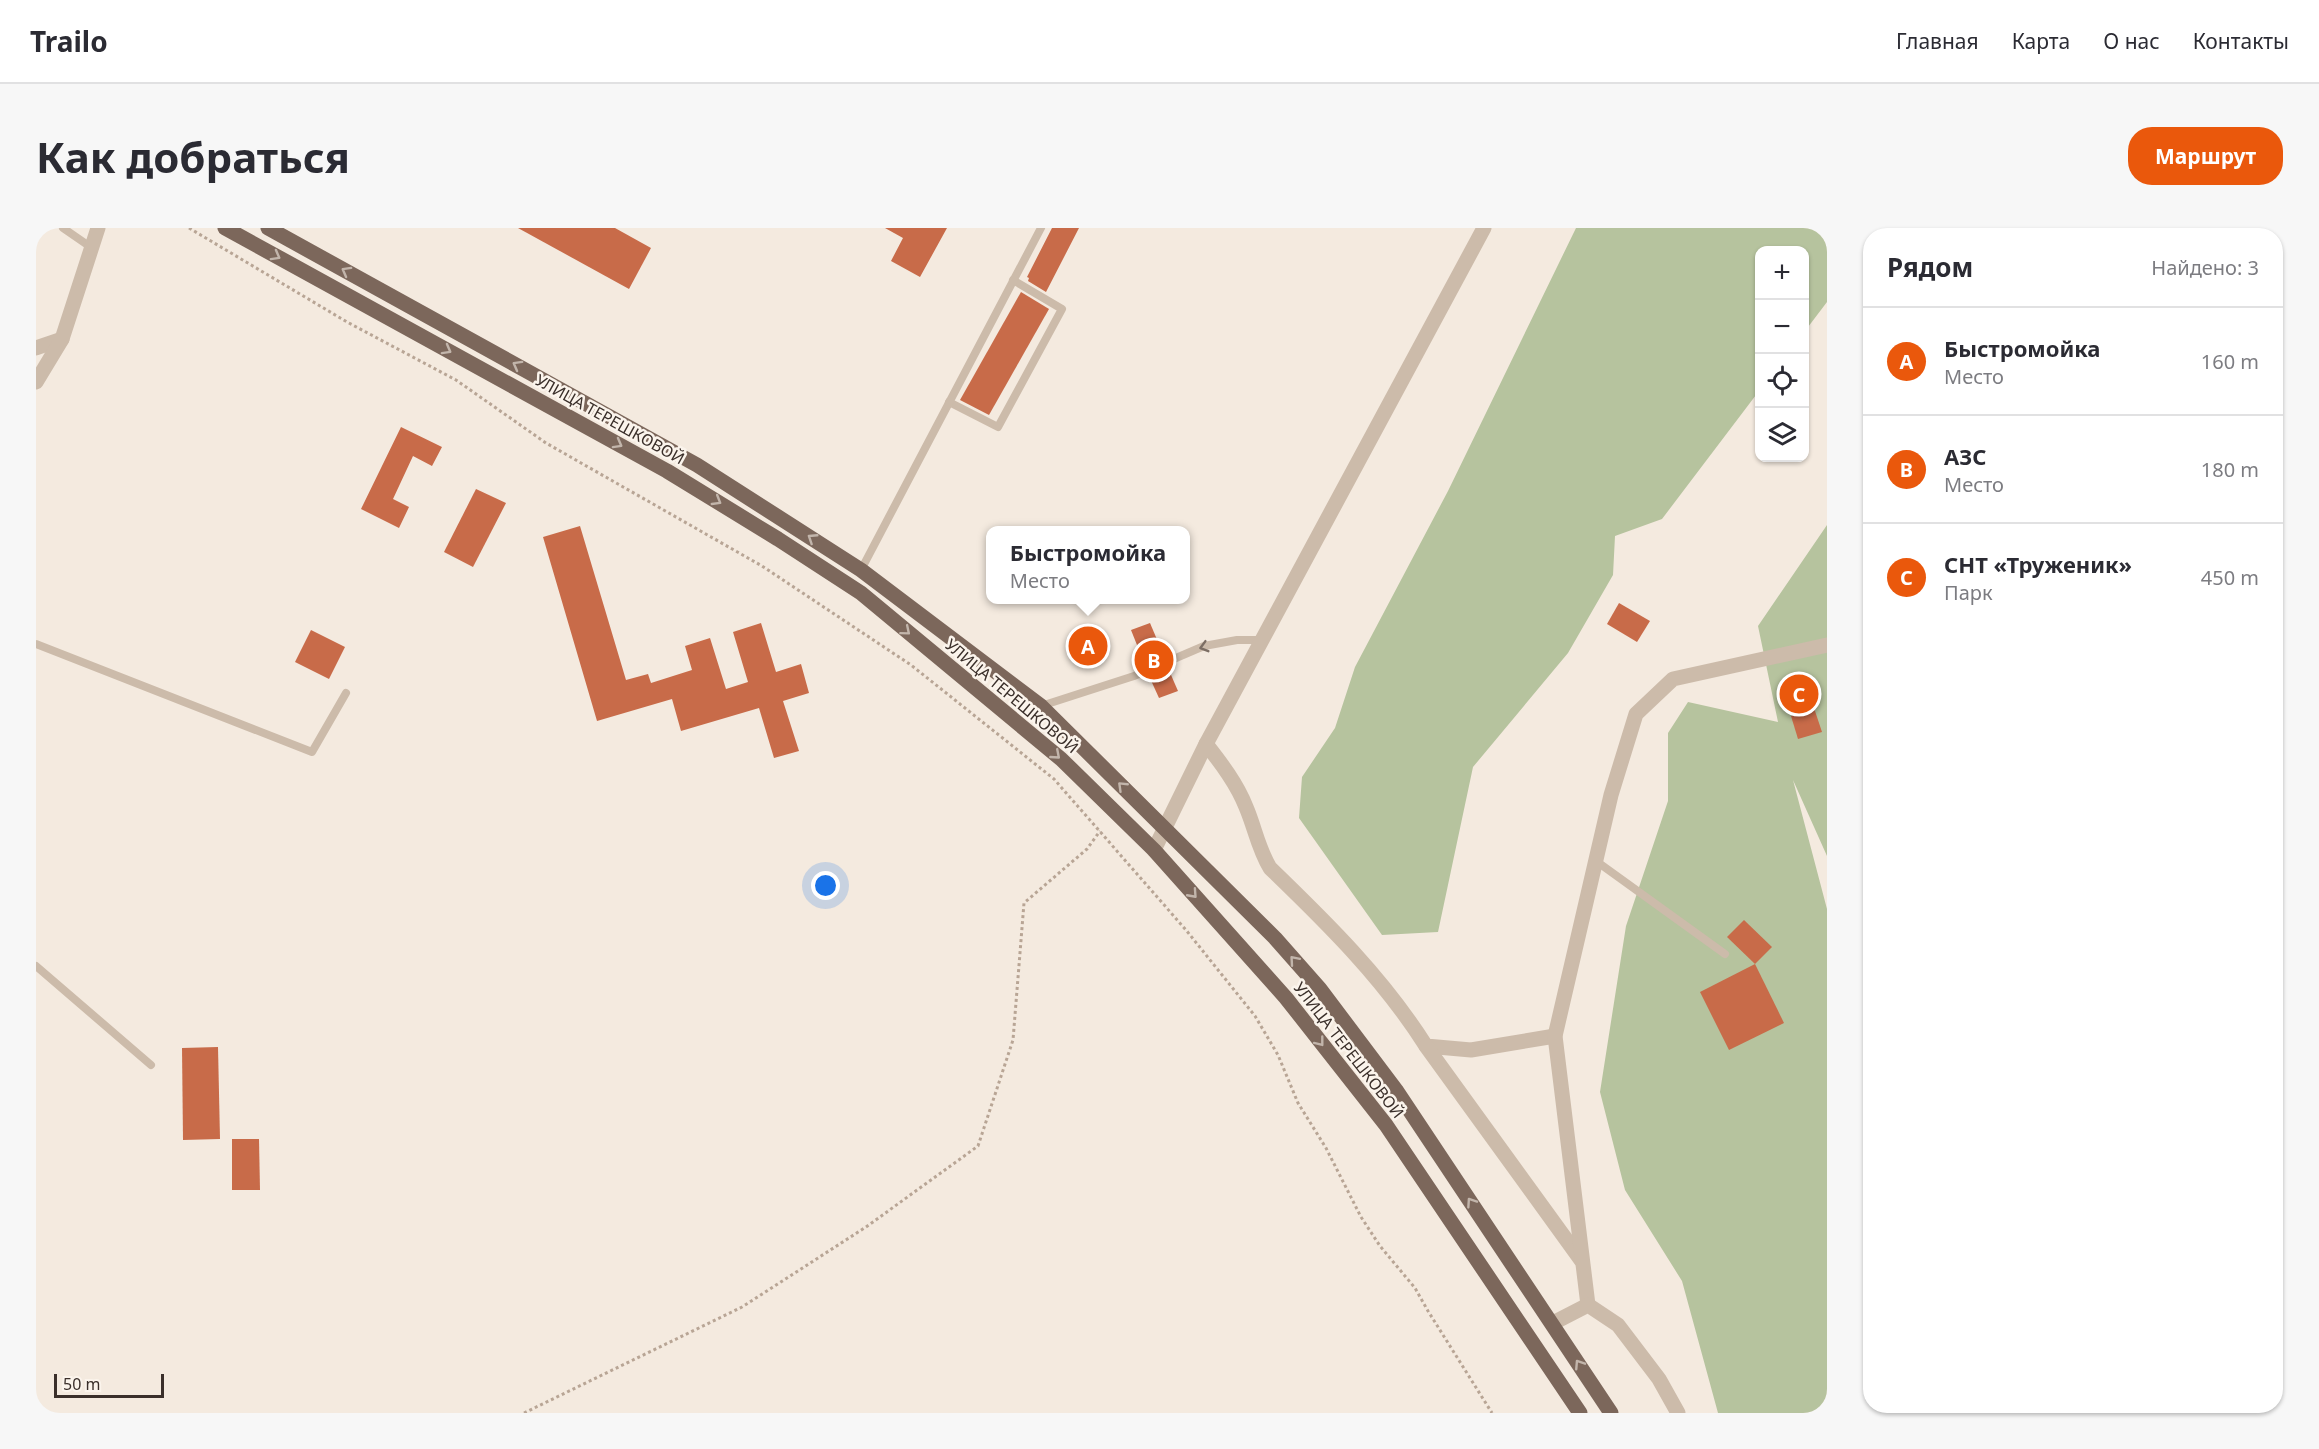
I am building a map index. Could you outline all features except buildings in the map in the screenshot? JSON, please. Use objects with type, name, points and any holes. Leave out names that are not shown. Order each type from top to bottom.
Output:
[{"type":"main road","name":"УЛИЦА ТЕРЕШКОВОЙ","points":[[225,228],[667,471],[772,535],[852,587],[1061,759],[1154,850],[1286,998],[1386,1125],[1580,1413]]},
{"type":"main road","name":"УЛИЦА ТЕРЕШКОВОЙ","points":[[268,228],[697,465],[861,570],[1041,706],[1275,938],[1352,1029],[1396,1090],[1611,1413]]},
{"type":"street","points":[[36,382],[62,339],[98,228]]},
{"type":"street","points":[[1154,850],[1206,744],[1484,228]]},
{"type":"street","points":[[36,348],[62,339]]},
{"type":"street","points":[[1678,1413],[1659,1378],[1618,1325],[1588,1305],[1555,1036],[1611,795],[1636,714],[1673,679],[1827,645]]},
{"type":"street","points":[[1206,744],[1225,769],[1246,806],[1261,853],[1270,868],[1348,944],[1409,1019],[1426,1046],[1582,1261]]},
{"type":"street","points":[[1426,1046],[1472,1050],[1555,1036]]},
{"type":"street","points":[[1553,1323],[1588,1305]]},
{"type":"lane","points":[[63,228],[92,248]]},
{"type":"lane","points":[[861,570],[1041,228]]},
{"type":"lane","points":[[949,402],[998,427],[1062,309],[1013,280]]},
{"type":"lane","points":[[1041,706],[1134,676],[1204,646],[1237,640],[1262,640]]},
{"type":"lane","points":[[36,644],[312,752],[346,693]]},
{"type":"lane","points":[[1596,861],[1725,954]]},
{"type":"lane","points":[[36,966],[151,1065]]},
{"type":"path","points":[[189,228],[347,322],[456,380],[546,443],[767,569],[912,665],[1054,779],[1186,930],[1255,1016],[1278,1055],[1298,1103],[1326,1148],[1361,1217],[1380,1246],[1415,1288],[1492,1413]]},
{"type":"path","points":[[524,1413],[742,1307],[866,1227],[978,1146],[1013,1040],[1024,903],[1087,849],[1100,831]]},
{"type":"green space","points":[[1576,228],[1827,228],[1827,302],[1809,326],[1809,246],[1755,246],[1755,396],[1662,519],[1615,536],[1613,575],[1568,653],[1473,767],[1438,932],[1382,935],[1299,818],[1302,777],[1335,728],[1355,667],[1448,491]]},
{"type":"green space","points":[[1827,525],[1827,856],[1793,780],[1827,909],[1827,1413],[1718,1413],[1682,1281],[1625,1190],[1600,1092],[1626,926],[1668,801],[1668,733],[1688,702],[1778,722],[1758,626]]},
{"type":"place","name":"Быстромойка","points":[[1088,646]]},
{"type":"place","name":"АЗС","points":[[1154,660]]},
{"type":"place","name":"СНТ «Труженик»","points":[[1799,694]]}]
